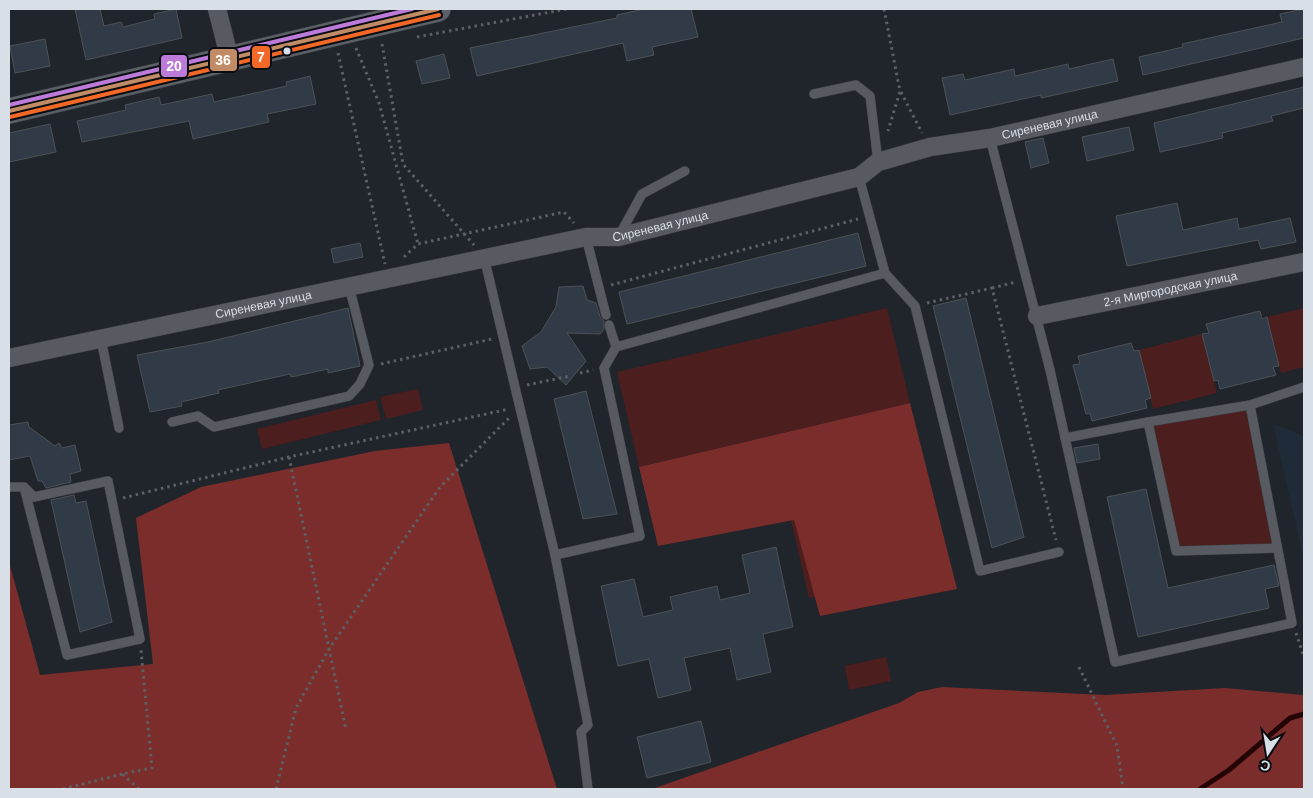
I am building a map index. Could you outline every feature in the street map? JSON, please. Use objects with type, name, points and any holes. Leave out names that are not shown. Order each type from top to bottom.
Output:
[{"type":"main road","points":[[9,111],[230,60],[438,9]]},
{"type":"street","points":[[217,9],[230,60]]},
{"type":"street","name":"Сиреневая улица","points":[[9,358],[484,257],[586,237],[618,238],[858,177],[878,162],[930,147],[990,138],[1304,67]]},
{"type":"street","name":"2-я Миргородская улица","points":[[1037,316],[1304,262]]},
{"type":"lane","points":[[814,94],[856,84],[870,96],[878,162]]},
{"type":"lane","points":[[990,138],[1037,316],[1115,662],[1292,623],[1250,405]]},
{"type":"lane","points":[[618,238],[642,194],[685,170]]},
{"type":"lane","points":[[858,177],[885,273],[915,306],[980,571],[1059,552]]},
{"type":"lane","points":[[586,237],[606,316]]},
{"type":"lane","points":[[484,257],[555,555],[588,725],[581,732],[588,789]]},
{"type":"lane","points":[[555,555],[640,536],[604,368],[616,347],[885,273]]},
{"type":"lane","points":[[172,422],[198,416],[214,427],[349,396],[360,384],[369,365],[349,286]]},
{"type":"lane","points":[[609,325],[616,347]]},
{"type":"lane","points":[[101,339],[119,428]]},
{"type":"lane","points":[[1065,438],[1250,405],[1304,387]]},
{"type":"lane","points":[[1148,422],[1176,551],[1277,548]]},
{"type":"lane","points":[[9,487],[24,487],[34,498],[108,481],[140,639],[67,656],[24,487]]},
{"type":"path","points":[[408,39],[567,9]]},
{"type":"path","points":[[884,9],[900,91],[930,147]]},
{"type":"path","points":[[390,43],[380,44],[403,164],[466,233],[484,257]]},
{"type":"path","points":[[336,46],[387,272]]},
{"type":"path","points":[[359,59],[379,103],[418,244]]},
{"type":"path","points":[[878,162],[900,91]]},
{"type":"path","points":[[598,288],[870,216]]},
{"type":"path","points":[[915,306],[1026,280]]},
{"type":"path","points":[[992,288],[1059,552]]},
{"type":"path","points":[[369,365],[502,336]]},
{"type":"path","points":[[515,387],[570,376]]},
{"type":"path","points":[[112,501],[288,457],[520,407]]},
{"type":"path","points":[[276,789],[296,708],[329,650],[440,486],[520,407]]},
{"type":"path","points":[[288,457],[346,730]]},
{"type":"path","points":[[1292,623],[1304,657]]},
{"type":"path","points":[[63,789],[152,768],[140,639]]},
{"type":"path","points":[[1079,667],[1116,746],[1123,789]]},
{"type":"path","points":[[122,774],[139,789]]},
{"type":"shaded area","points":[[887,308],[910,403],[639,467],[617,372]]},
{"type":"shaded area","points":[[1304,308],[1304,367],[1281,373],[1267,317]]},
{"type":"shaded area","points":[[1202,334],[1217,393],[1153,409],[1139,350]]},
{"type":"shaded area","points":[[418,389],[423,410],[386,419],[380,397]]},
{"type":"shaded area","points":[[376,400],[381,420],[262,449],[257,429]]},
{"type":"shaded area","points":[[910,403],[957,589],[820,616],[794,520],[658,546],[639,467]]},
{"type":"shaded area","points":[[1250,405],[1277,548],[1176,551],[1148,422]]},
{"type":"shaded area","points":[[1273,424],[1304,436],[1304,560]]},
{"type":"shaded area","points":[[449,443],[557,789],[9,789],[9,562],[40,675],[153,664],[136,518],[201,487],[375,451]]},
{"type":"shaded area","points":[[817,515],[835,593],[809,598],[791,520]]},
{"type":"shaded area","points":[[886,657],[891,681],[849,690],[845,666]]},
{"type":"shaded area","points":[[942,687],[1105,695],[1225,688],[1304,695],[1304,789],[652,789],[899,703],[918,692]]},
{"type":"building","points":[[75,9],[100,9],[104,26],[121,22],[123,27],[155,19],[154,14],[176,9],[182,38],[86,60]]},
{"type":"building","points":[[644,9],[691,9],[698,37],[652,47],[654,55],[627,61],[623,43],[477,76],[470,48],[617,18],[617,15]]},
{"type":"building","points":[[1304,9],[1304,38],[1143,75],[1139,57],[1183,47],[1182,44],[1282,22],[1280,14]]},
{"type":"building","points":[[45,39],[50,66],[15,73],[10,46]]},
{"type":"building","points":[[444,54],[450,78],[422,84],[416,61]]},
{"type":"building","points":[[1113,59],[1118,81],[1041,98],[1041,95],[950,115],[942,78],[963,74],[965,80],[1014,69],[1015,76],[1068,64],[1069,69]]},
{"type":"building","points":[[310,76],[316,104],[267,114],[269,122],[193,139],[189,121],[82,142],[77,121],[126,110],[125,105],[159,97],[161,105],[212,94],[214,102],[287,86],[286,82]]},
{"type":"building","points":[[1304,87],[1304,108],[1271,116],[1273,121],[1222,133],[1223,138],[1160,152],[1154,123]]},
{"type":"building","points":[[50,124],[56,152],[9,162],[9,133]]},
{"type":"building","points":[[1129,127],[1134,150],[1087,161],[1082,137]]},
{"type":"building","points":[[1043,138],[1049,163],[1031,168],[1025,142]]},
{"type":"building","points":[[1177,203],[1183,230],[1237,218],[1239,229],[1290,218],[1296,242],[1261,249],[1258,240],[1127,266],[1116,216]]},
{"type":"building","points":[[858,233],[866,266],[627,324],[619,292]]},
{"type":"building","points":[[360,243],[363,257],[334,263],[331,249]]},
{"type":"building","points":[[583,286],[587,300],[596,303],[600,317],[604,321],[604,329],[600,334],[567,333],[586,361],[566,385],[547,367],[530,369],[522,346],[541,332],[556,307],[559,287]]},
{"type":"building","points":[[966,298],[1024,537],[992,548],[933,306]]},
{"type":"building","points":[[348,308],[360,366],[328,373],[328,369],[291,377],[290,374],[218,390],[219,393],[181,402],[182,406],[150,412],[137,355],[208,342]]},
{"type":"building","points":[[1260,311],[1262,319],[1267,317],[1279,366],[1273,367],[1276,375],[1220,389],[1218,380],[1214,381],[1202,334],[1209,333],[1206,324]]},
{"type":"building","points":[[1131,343],[1134,351],[1139,350],[1151,398],[1145,400],[1147,408],[1092,421],[1090,413],[1086,414],[1073,365],[1080,364],[1078,356]]},
{"type":"building","points":[[586,391],[617,514],[583,519],[554,399]]},
{"type":"building","points":[[28,422],[29,427],[55,446],[59,443],[62,448],[75,445],[81,471],[70,474],[71,482],[46,488],[42,481],[38,481],[30,456],[9,460],[9,425]]},
{"type":"building","points":[[1098,444],[1100,459],[1077,463],[1074,448]]},
{"type":"building","points":[[1146,489],[1168,588],[1274,565],[1279,586],[1265,589],[1269,608],[1138,637],[1107,497]]},
{"type":"building","points":[[74,495],[76,503],[86,501],[112,622],[80,632],[51,500]]},
{"type":"building","points":[[776,547],[793,627],[763,634],[771,672],[737,680],[730,648],[684,658],[691,690],[658,698],[649,659],[618,666],[601,586],[634,579],[643,617],[673,610],[670,597],[717,586],[720,600],[750,593],[742,555]]},
{"type":"building","points":[[701,721],[711,762],[647,778],[637,737]]},
{"type":"waterway","points":[[1200,789],[1229,770],[1290,718],[1304,714]]},
{"type":"transit line","name":"20","points":[[9,105],[412,9]]},
{"type":"transit line","name":"36","points":[[9,111],[438,9]]},
{"type":"transit line","name":"7","points":[[10,117],[439,15]]}]
